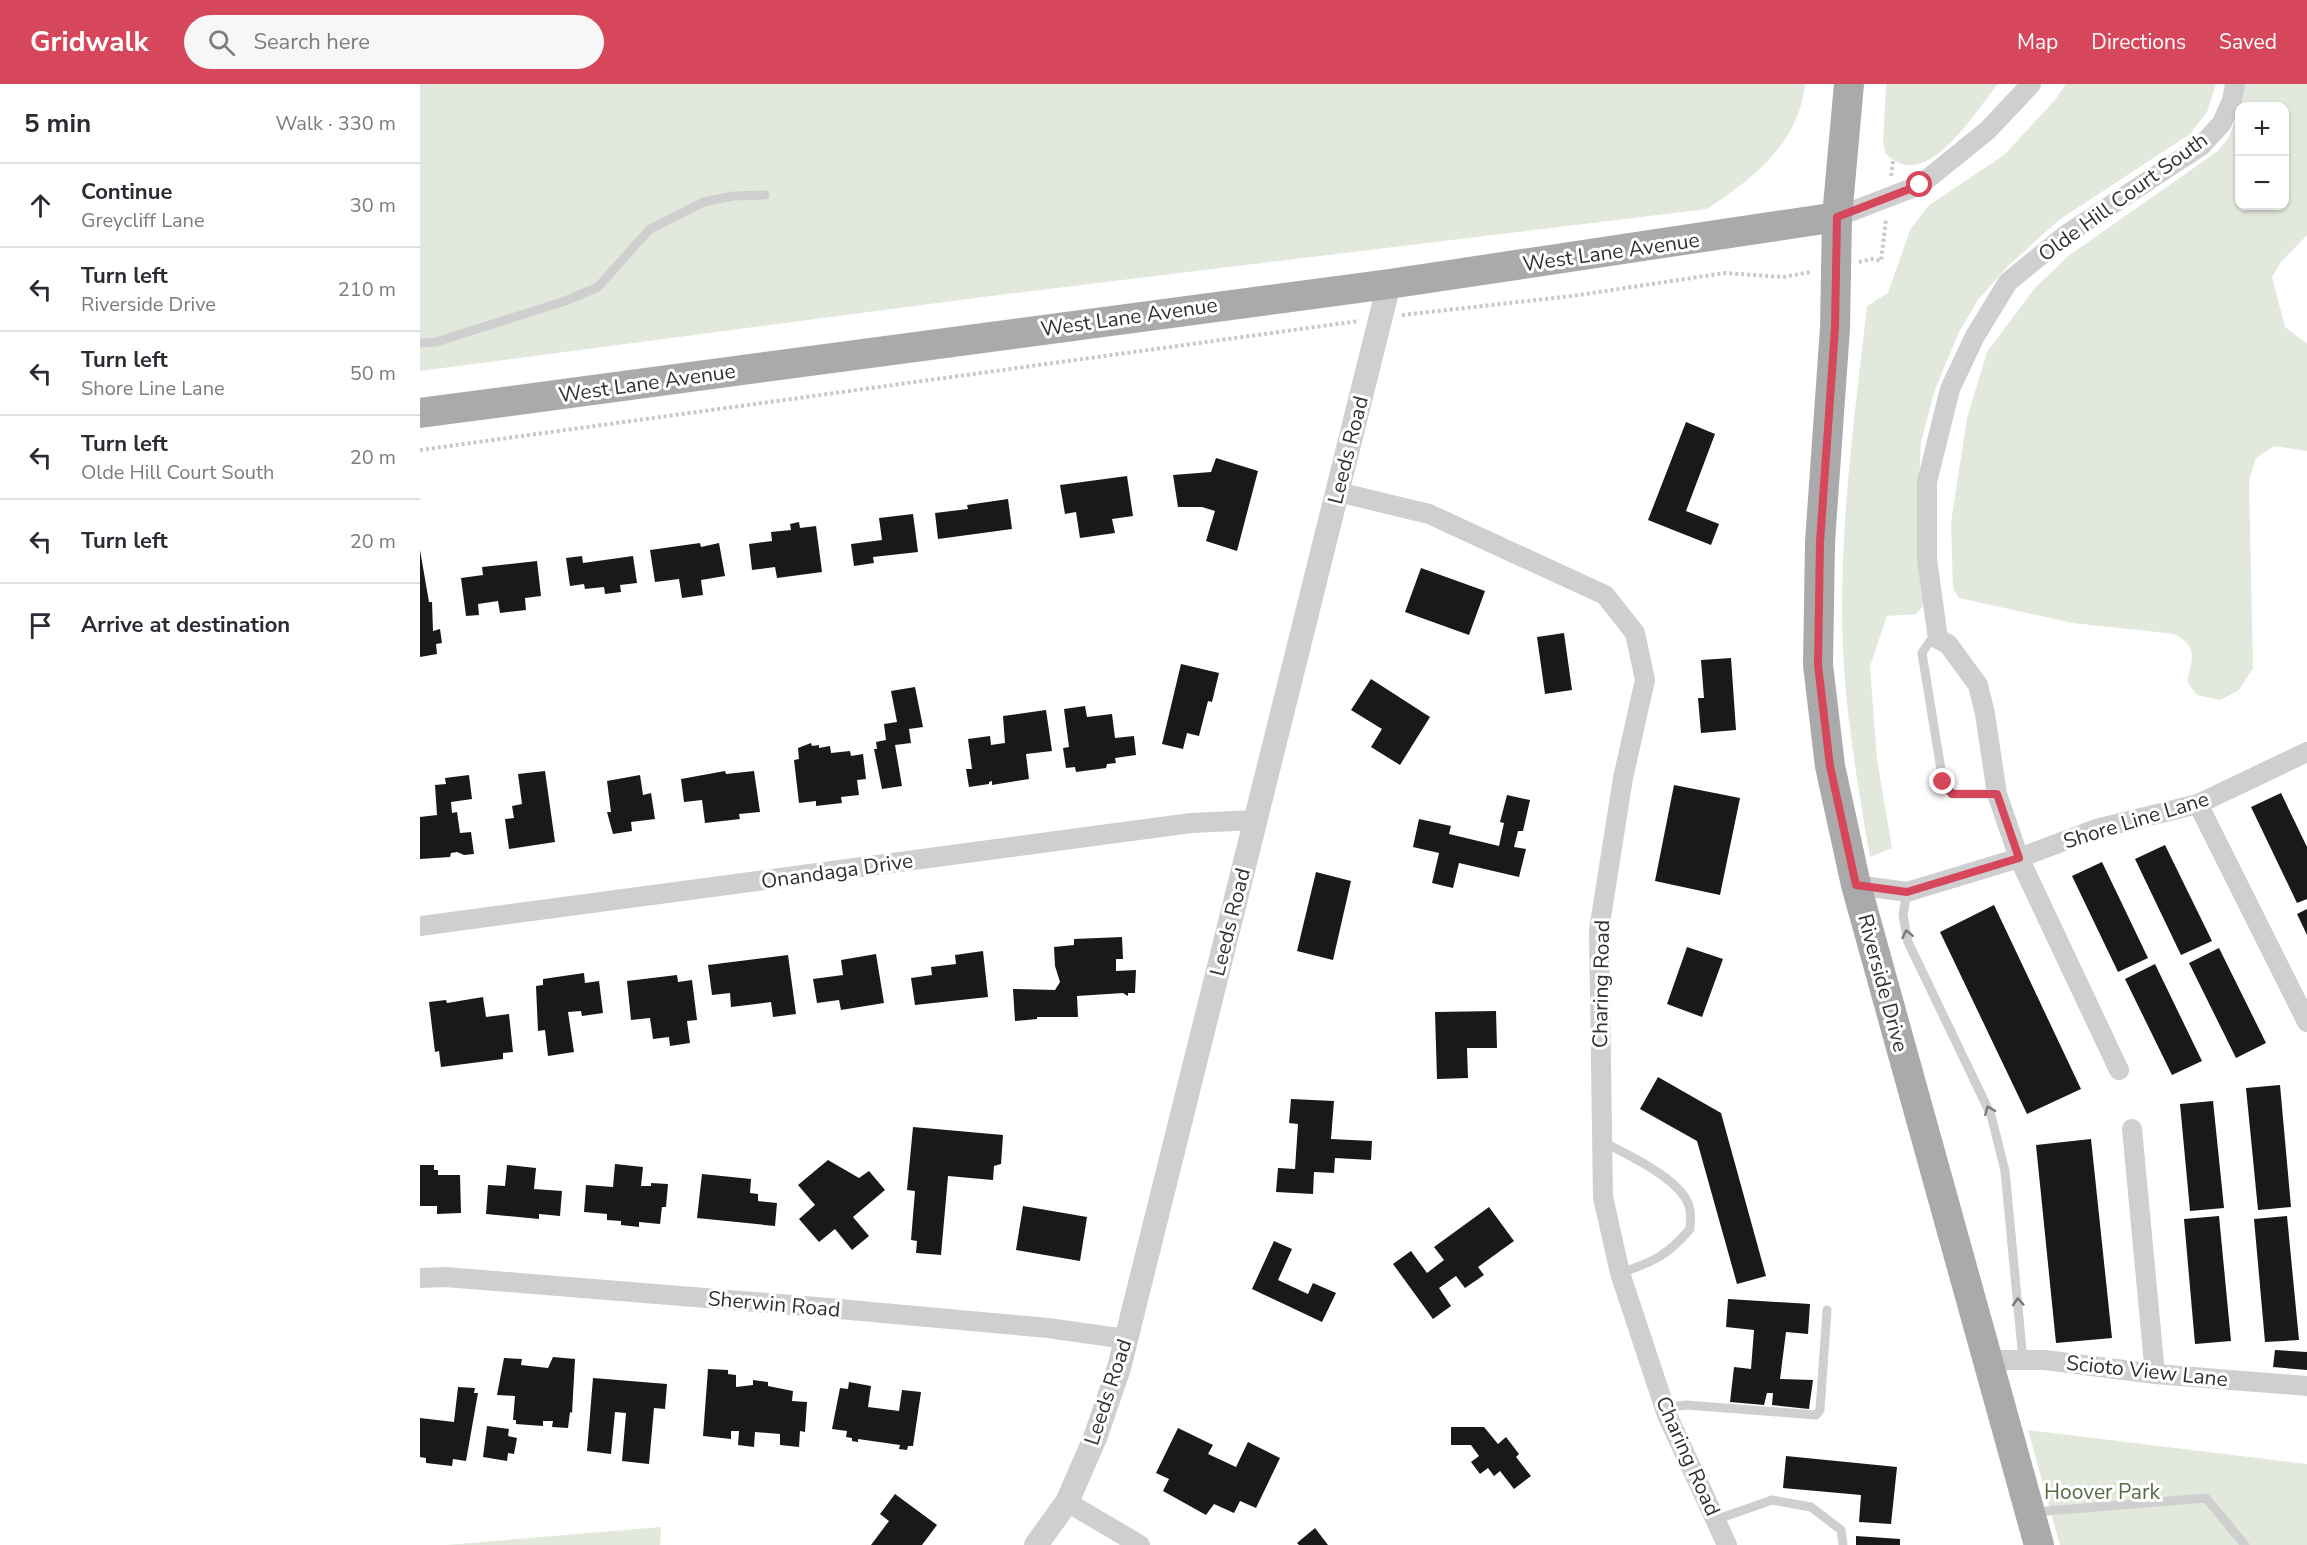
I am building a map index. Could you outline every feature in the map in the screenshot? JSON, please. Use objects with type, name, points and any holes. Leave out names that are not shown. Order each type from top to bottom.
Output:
[{"type":"main road","name":"Riverside Drive","points":[[1849,84],[1837,217],[1835,328],[1820,542],[1818,665],[1830,766],[1856,885],[2039,1545]]},
{"type":"main road","name":"West Lane Avenue","points":[[420,413],[1389,284],[1837,217]]},
{"type":"street","points":[[1837,217],[1920,185],[1988,130],[2031,84]]},
{"type":"street","name":"Olde Hill Court South","points":[[1938,639],[1927,559],[1927,482],[1950,389],[1975,336],[2008,282],[2067,234],[2201,146],[2222,123],[2232,100],[2235,84]]},
{"type":"street","name":"Leeds Road","points":[[1036,1545],[1067,1502],[1095,1438],[1126,1339],[1389,284]]},
{"type":"street","name":"Charing Road","points":[[1338,492],[1429,514],[1605,595],[1635,633],[1645,680],[1623,778],[1599,930],[1600,1141],[1603,1197],[1620,1272],[1664,1408],[1727,1545]]},
{"type":"street","points":[[1938,639],[1948,644],[1978,685],[1985,714],[1997,794],[2019,858],[2119,1070]]},
{"type":"street","name":"Shore Line Lane","points":[[1856,885],[1907,892],[2019,858],[2096,829],[2198,804],[2307,752]]},
{"type":"street","points":[[2198,804],[2307,1022]]},
{"type":"street","name":"Onandaga Drive","points":[[420,926],[1191,823],[1255,820]]},
{"type":"street","points":[[2132,1129],[2156,1374]]},
{"type":"street","name":"Sherwin Road","points":[[420,1278],[445,1277],[817,1307],[1048,1328],[1126,1339]]},
{"type":"street","name":"Scioto View Lane","points":[[1987,1360],[2045,1360],[2156,1374],[2307,1386]]},
{"type":"street","points":[[1067,1502],[1140,1545]]},
{"type":"lane","points":[[420,343],[436,342],[574,298],[598,287],[650,230],[703,202],[734,196],[765,195]]},
{"type":"lane","points":[[1938,639],[1930,641],[1922,652],[1943,782],[1952,794],[1997,794]]},
{"type":"lane","points":[[1907,892],[1903,915],[1908,942],[1947,1018],[1991,1115],[2003,1160],[2023,1360]]},
{"type":"lane","points":[[1600,1141],[1641,1162],[1674,1184],[1690,1208],[1690,1229],[1674,1249],[1658,1260],[1620,1272]]},
{"type":"lane","points":[[1664,1408],[1686,1405],[1816,1415],[1820,1410],[1827,1310]]},
{"type":"lane","points":[[2030,1512],[2206,1498],[2245,1545]]},
{"type":"lane","points":[[1715,1520],[1772,1500],[1811,1507],[1841,1530],[1843,1545]]},
{"type":"path","points":[[420,450],[1381,317],[1572,296],[1725,273],[1783,277],[1872,259],[1881,261],[1893,162]]},
{"type":"green space","points":[[420,84],[1805,84],[1794,124],[1784,141],[1757,171],[1707,209],[991,296],[420,371]]},
{"type":"green space","points":[[1886,84],[1998,84],[1963,130],[1933,158],[1917,164],[1901,164],[1886,154],[1883,143]]},
{"type":"green space","points":[[2066,84],[2216,84],[2207,112],[2190,134],[2059,220],[2008,266],[1978,300],[1959,332],[1934,392],[1921,443],[1917,517],[1924,605],[1916,614],[1887,616],[1870,666],[1877,759],[1892,848],[1870,857],[1850,725],[1842,634],[1847,494],[1867,306],[1888,293],[1910,230],[1928,206],[2004,155],[2055,100]]},
{"type":"green space","points":[[2243,84],[2307,84],[2307,235],[2281,262],[2272,277],[2285,327],[2307,344],[2307,451],[2274,446],[2256,458],[2249,480],[2253,668],[2239,690],[2220,700],[2197,695],[2187,682],[2192,654],[2187,644],[2174,634],[2073,623],[1959,598],[1953,588],[1951,523],[1967,418],[1987,352],[2034,289],[2068,256],[2218,151],[2229,137],[2235,121],[2235,210],[2289,210],[2289,102],[2241,102]]},
{"type":"green space","name":"Hoover Park","points":[[2028,1430],[2307,1464],[2307,1545],[2060,1545]]},
{"type":"green space","points":[[661,1527],[660,1545],[446,1545]]},
{"type":"building","points":[[1686,422],[1715,434],[1686,511],[1719,524],[1711,545],[1648,520]]},
{"type":"building","points":[[1216,458],[1258,471],[1237,551],[1206,541],[1215,511],[1202,507],[1178,507],[1173,475],[1211,472]]},
{"type":"building","points":[[1127,476],[1133,516],[1112,519],[1115,533],[1080,538],[1076,512],[1065,514],[1060,485]]},
{"type":"building","points":[[1008,499],[1012,529],[938,539],[935,513],[968,509],[967,505]]},
{"type":"building","points":[[913,514],[918,552],[873,557],[874,563],[854,566],[851,544],[882,540],[879,518]]},
{"type":"building","points":[[799,522],[800,528],[816,526],[822,572],[777,578],[775,567],[752,570],[749,544],[772,541],[771,532],[791,530],[790,524]]},
{"type":"building","points":[[700,543],[701,547],[719,543],[725,576],[701,580],[703,595],[682,598],[679,579],[655,582],[650,550]]},
{"type":"building","points":[[420,550],[429,602],[432,602],[433,631],[440,629],[442,643],[436,644],[437,654],[420,657]]},
{"type":"building","points":[[582,556],[583,563],[633,556],[637,583],[620,585],[621,592],[605,594],[604,587],[585,589],[584,584],[570,586],[566,558]]},
{"type":"building","points":[[537,561],[541,596],[525,598],[526,610],[500,613],[498,601],[478,604],[479,615],[466,616],[461,578],[483,575],[482,567]]},
{"type":"building","points":[[1421,568],[1485,591],[1469,635],[1405,612]]},
{"type":"building","points":[[1564,633],[1572,690],[1545,694],[1537,637]]},
{"type":"building","points":[[1731,658],[1736,730],[1701,733],[1698,698],[1704,698],[1701,660]]},
{"type":"building","points":[[1181,664],[1219,673],[1212,702],[1208,701],[1199,736],[1187,733],[1183,749],[1162,744]]},
{"type":"building","points":[[1371,679],[1430,717],[1400,765],[1371,747],[1382,729],[1351,710]]},
{"type":"building","points":[[915,687],[923,727],[909,729],[911,743],[895,745],[902,786],[882,789],[874,749],[877,749],[876,742],[886,740],[884,724],[897,722],[891,691]]},
{"type":"building","points":[[1085,706],[1087,717],[1112,714],[1115,738],[1134,736],[1136,755],[1115,758],[1116,763],[1107,764],[1106,768],[1076,772],[1075,767],[1066,768],[1063,748],[1069,747],[1064,709]]},
{"type":"building","points":[[1046,710],[1052,751],[1026,754],[1029,779],[992,785],[992,781],[989,784],[969,787],[966,769],[972,769],[968,739],[990,736],[991,745],[1005,743],[1003,716]]},
{"type":"building","points":[[811,743],[812,746],[819,745],[819,748],[830,746],[831,753],[850,751],[851,756],[863,754],[866,779],[857,780],[859,795],[841,797],[842,803],[816,806],[816,801],[799,803],[794,760],[799,759],[798,748]]},
{"type":"building","points":[[545,771],[555,842],[509,849],[505,819],[514,818],[512,806],[522,804],[518,774]]},
{"type":"building","points":[[725,771],[726,774],[754,771],[760,812],[739,814],[740,819],[705,823],[702,800],[684,802],[681,779]]},
{"type":"building","points":[[469,775],[472,799],[451,802],[452,813],[457,812],[460,833],[471,832],[474,854],[464,855],[457,852],[451,853],[450,857],[420,859],[420,817],[437,815],[435,785],[446,784],[445,778]]},
{"type":"building","points":[[640,775],[643,795],[651,793],[655,819],[631,822],[632,831],[613,834],[607,812],[611,812],[607,781]]},
{"type":"building","points":[[1674,785],[1740,798],[1720,895],[1655,881]]},
{"type":"building","points":[[2281,793],[2307,847],[2307,899],[2297,903],[2251,807]]},
{"type":"building","points":[[1507,795],[1530,800],[1523,831],[1518,831],[1514,847],[1526,849],[1519,877],[1459,863],[1453,888],[1432,883],[1439,853],[1413,847],[1419,819],[1451,826],[1449,834],[1499,846],[1504,823],[1500,822]]},
{"type":"building","points":[[2165,845],[2212,941],[2181,955],[2135,859]]},
{"type":"building","points":[[2102,862],[2148,958],[2118,972],[2072,876]]},
{"type":"building","points":[[1316,872],[1351,881],[1333,960],[1297,951]]},
{"type":"building","points":[[1994,905],[2081,1089],[2027,1114],[1940,932]]},
{"type":"building","points":[[2307,909],[2307,935],[2297,914]]},
{"type":"building","points":[[1122,937],[1123,959],[1116,959],[1116,971],[1136,970],[1135,993],[1128,993],[1128,996],[1123,993],[1077,996],[1078,1017],[1037,1017],[1037,1019],[1015,1021],[1013,989],[1055,990],[1060,982],[1055,966],[1054,947],[1074,945],[1074,939]]},
{"type":"building","points":[[1687,947],[1723,959],[1702,1017],[1667,1004]]},
{"type":"building","points":[[2219,948],[2266,1043],[2236,1058],[2189,963]]},
{"type":"building","points":[[983,951],[988,997],[915,1005],[911,978],[932,975],[931,967],[956,964],[955,955]]},
{"type":"building","points":[[876,954],[884,1003],[841,1010],[839,1000],[817,1003],[813,979],[843,975],[841,960]]},
{"type":"building","points":[[788,955],[796,1014],[773,1017],[771,1002],[731,1007],[730,993],[712,995],[708,965]]},
{"type":"building","points":[[2155,964],[2202,1061],[2172,1075],[2125,979]]},
{"type":"building","points":[[584,973],[585,983],[599,981],[603,1013],[582,1016],[581,1011],[568,1012],[574,1052],[548,1056],[545,1030],[538,1031],[536,986],[543,985],[543,979]]},
{"type":"building","points":[[677,975],[678,982],[692,980],[697,1020],[687,1021],[690,1043],[670,1046],[669,1037],[653,1039],[650,1018],[631,1020],[627,981]]},
{"type":"building","points":[[483,997],[486,1017],[509,1014],[513,1052],[503,1053],[503,1059],[441,1067],[439,1051],[435,1052],[429,1002],[446,1000],[447,1003]]},
{"type":"building","points":[[1496,1011],[1497,1048],[1467,1048],[1468,1078],[1437,1079],[1435,1012]]},
{"type":"building","points":[[1658,1077],[1721,1113],[1766,1276],[1737,1284],[1697,1141],[1640,1109]]},
{"type":"building","points":[[2280,1085],[2291,1207],[2258,1210],[2246,1088]]},
{"type":"building","points":[[1291,1099],[1334,1101],[1331,1139],[1372,1141],[1371,1160],[1335,1158],[1334,1173],[1314,1172],[1313,1194],[1276,1192],[1278,1168],[1295,1169],[1298,1124],[1289,1123]]},
{"type":"building","points":[[2213,1101],[2224,1208],[2190,1211],[2180,1104]]},
{"type":"building","points":[[913,1127],[1003,1135],[1001,1164],[994,1166],[993,1180],[948,1176],[941,1255],[916,1253],[917,1241],[911,1240],[915,1191],[907,1190]]},
{"type":"building","points":[[2091,1139],[2112,1338],[2056,1343],[2036,1145]]},
{"type":"building","points":[[828,1160],[859,1178],[869,1171],[885,1190],[853,1217],[869,1236],[852,1250],[835,1229],[819,1242],[799,1219],[815,1205],[798,1185]]},
{"type":"building","points":[[615,1164],[643,1167],[641,1186],[651,1186],[651,1183],[668,1184],[666,1207],[662,1207],[660,1224],[639,1222],[639,1227],[621,1225],[621,1221],[607,1220],[607,1214],[584,1212],[586,1185],[613,1187]]},
{"type":"building","points":[[420,1165],[434,1165],[434,1170],[438,1170],[438,1175],[460,1175],[461,1213],[437,1214],[437,1206],[420,1206]]},
{"type":"building","points":[[507,1165],[536,1168],[534,1189],[562,1191],[560,1216],[539,1214],[539,1219],[486,1214],[488,1185],[505,1186]]},
{"type":"building","points":[[702,1174],[751,1179],[750,1193],[758,1194],[758,1201],[777,1203],[775,1226],[697,1218]]},
{"type":"building","points":[[1023,1206],[1087,1217],[1080,1261],[1016,1250]]},
{"type":"building","points":[[1489,1207],[1514,1241],[1478,1267],[1484,1275],[1465,1288],[1456,1276],[1439,1288],[1451,1306],[1433,1319],[1393,1264],[1411,1251],[1427,1273],[1444,1260],[1434,1247]]},
{"type":"building","points":[[2219,1216],[2231,1341],[2195,1344],[2184,1219]]},
{"type":"building","points":[[2287,1216],[2299,1340],[2265,1342],[2254,1219]]},
{"type":"building","points":[[1274,1241],[1292,1249],[1278,1280],[1308,1294],[1313,1283],[1336,1293],[1322,1322],[1252,1289]]},
{"type":"building","points":[[1728,1299],[1810,1304],[1808,1334],[1786,1332],[1780,1379],[1813,1380],[1809,1409],[1772,1405],[1773,1393],[1767,1393],[1764,1405],[1730,1402],[1734,1367],[1751,1369],[1754,1330],[1726,1327]]},
{"type":"building","points":[[2275,1350],[2307,1352],[2307,1370],[2273,1367]]},
{"type":"building","points":[[553,1357],[575,1359],[572,1413],[570,1412],[568,1428],[552,1427],[553,1421],[543,1421],[543,1426],[516,1424],[516,1420],[513,1420],[515,1396],[497,1395],[504,1358],[522,1359],[521,1365],[548,1368]]},
{"type":"building","points":[[708,1369],[728,1370],[728,1374],[736,1375],[736,1387],[753,1385],[753,1380],[768,1382],[768,1386],[793,1391],[792,1401],[807,1402],[805,1432],[800,1431],[799,1447],[780,1445],[780,1434],[755,1432],[754,1447],[738,1445],[739,1431],[731,1431],[731,1439],[703,1436]]},
{"type":"building","points":[[593,1378],[667,1384],[665,1409],[654,1408],[649,1464],[622,1461],[626,1413],[615,1412],[611,1454],[587,1451]]},
{"type":"building","points":[[849,1382],[871,1386],[868,1407],[899,1411],[902,1390],[921,1392],[913,1446],[908,1446],[907,1450],[899,1449],[900,1445],[858,1439],[858,1442],[852,1441],[852,1438],[846,1437],[847,1431],[832,1429],[840,1388],[848,1389]]},
{"type":"building","points":[[458,1387],[475,1388],[474,1393],[478,1393],[466,1461],[453,1459],[452,1466],[426,1463],[426,1458],[420,1457],[420,1418],[454,1422]]},
{"type":"building","points":[[487,1426],[509,1429],[508,1436],[517,1438],[514,1454],[508,1453],[507,1461],[483,1457]]},
{"type":"building","points":[[1451,1427],[1484,1427],[1498,1444],[1506,1437],[1519,1454],[1516,1457],[1531,1476],[1514,1489],[1500,1471],[1494,1476],[1488,1468],[1480,1474],[1471,1462],[1479,1456],[1471,1445],[1451,1445]]},
{"type":"building","points":[[1178,1428],[1213,1445],[1208,1454],[1236,1467],[1248,1442],[1280,1458],[1256,1508],[1240,1501],[1234,1513],[1214,1504],[1206,1515],[1163,1491],[1169,1479],[1156,1473]]},
{"type":"building","points":[[1786,1456],[1897,1467],[1891,1524],[1859,1522],[1861,1495],[1783,1488]]},
{"type":"building","points":[[895,1494],[937,1525],[922,1545],[871,1545],[889,1521],[880,1514]]},
{"type":"building","points":[[1315,1528],[1328,1545],[1299,1545],[1297,1543]]},
{"type":"building","points":[[1856,1536],[1900,1539],[1900,1545],[1856,1545]]},
{"type":"route","points":[[1920,185],[1837,217],[1835,328],[1820,542],[1818,665],[1830,766],[1856,885],[1907,892],[2019,858],[1997,794],[1952,794],[1943,782]]}]
